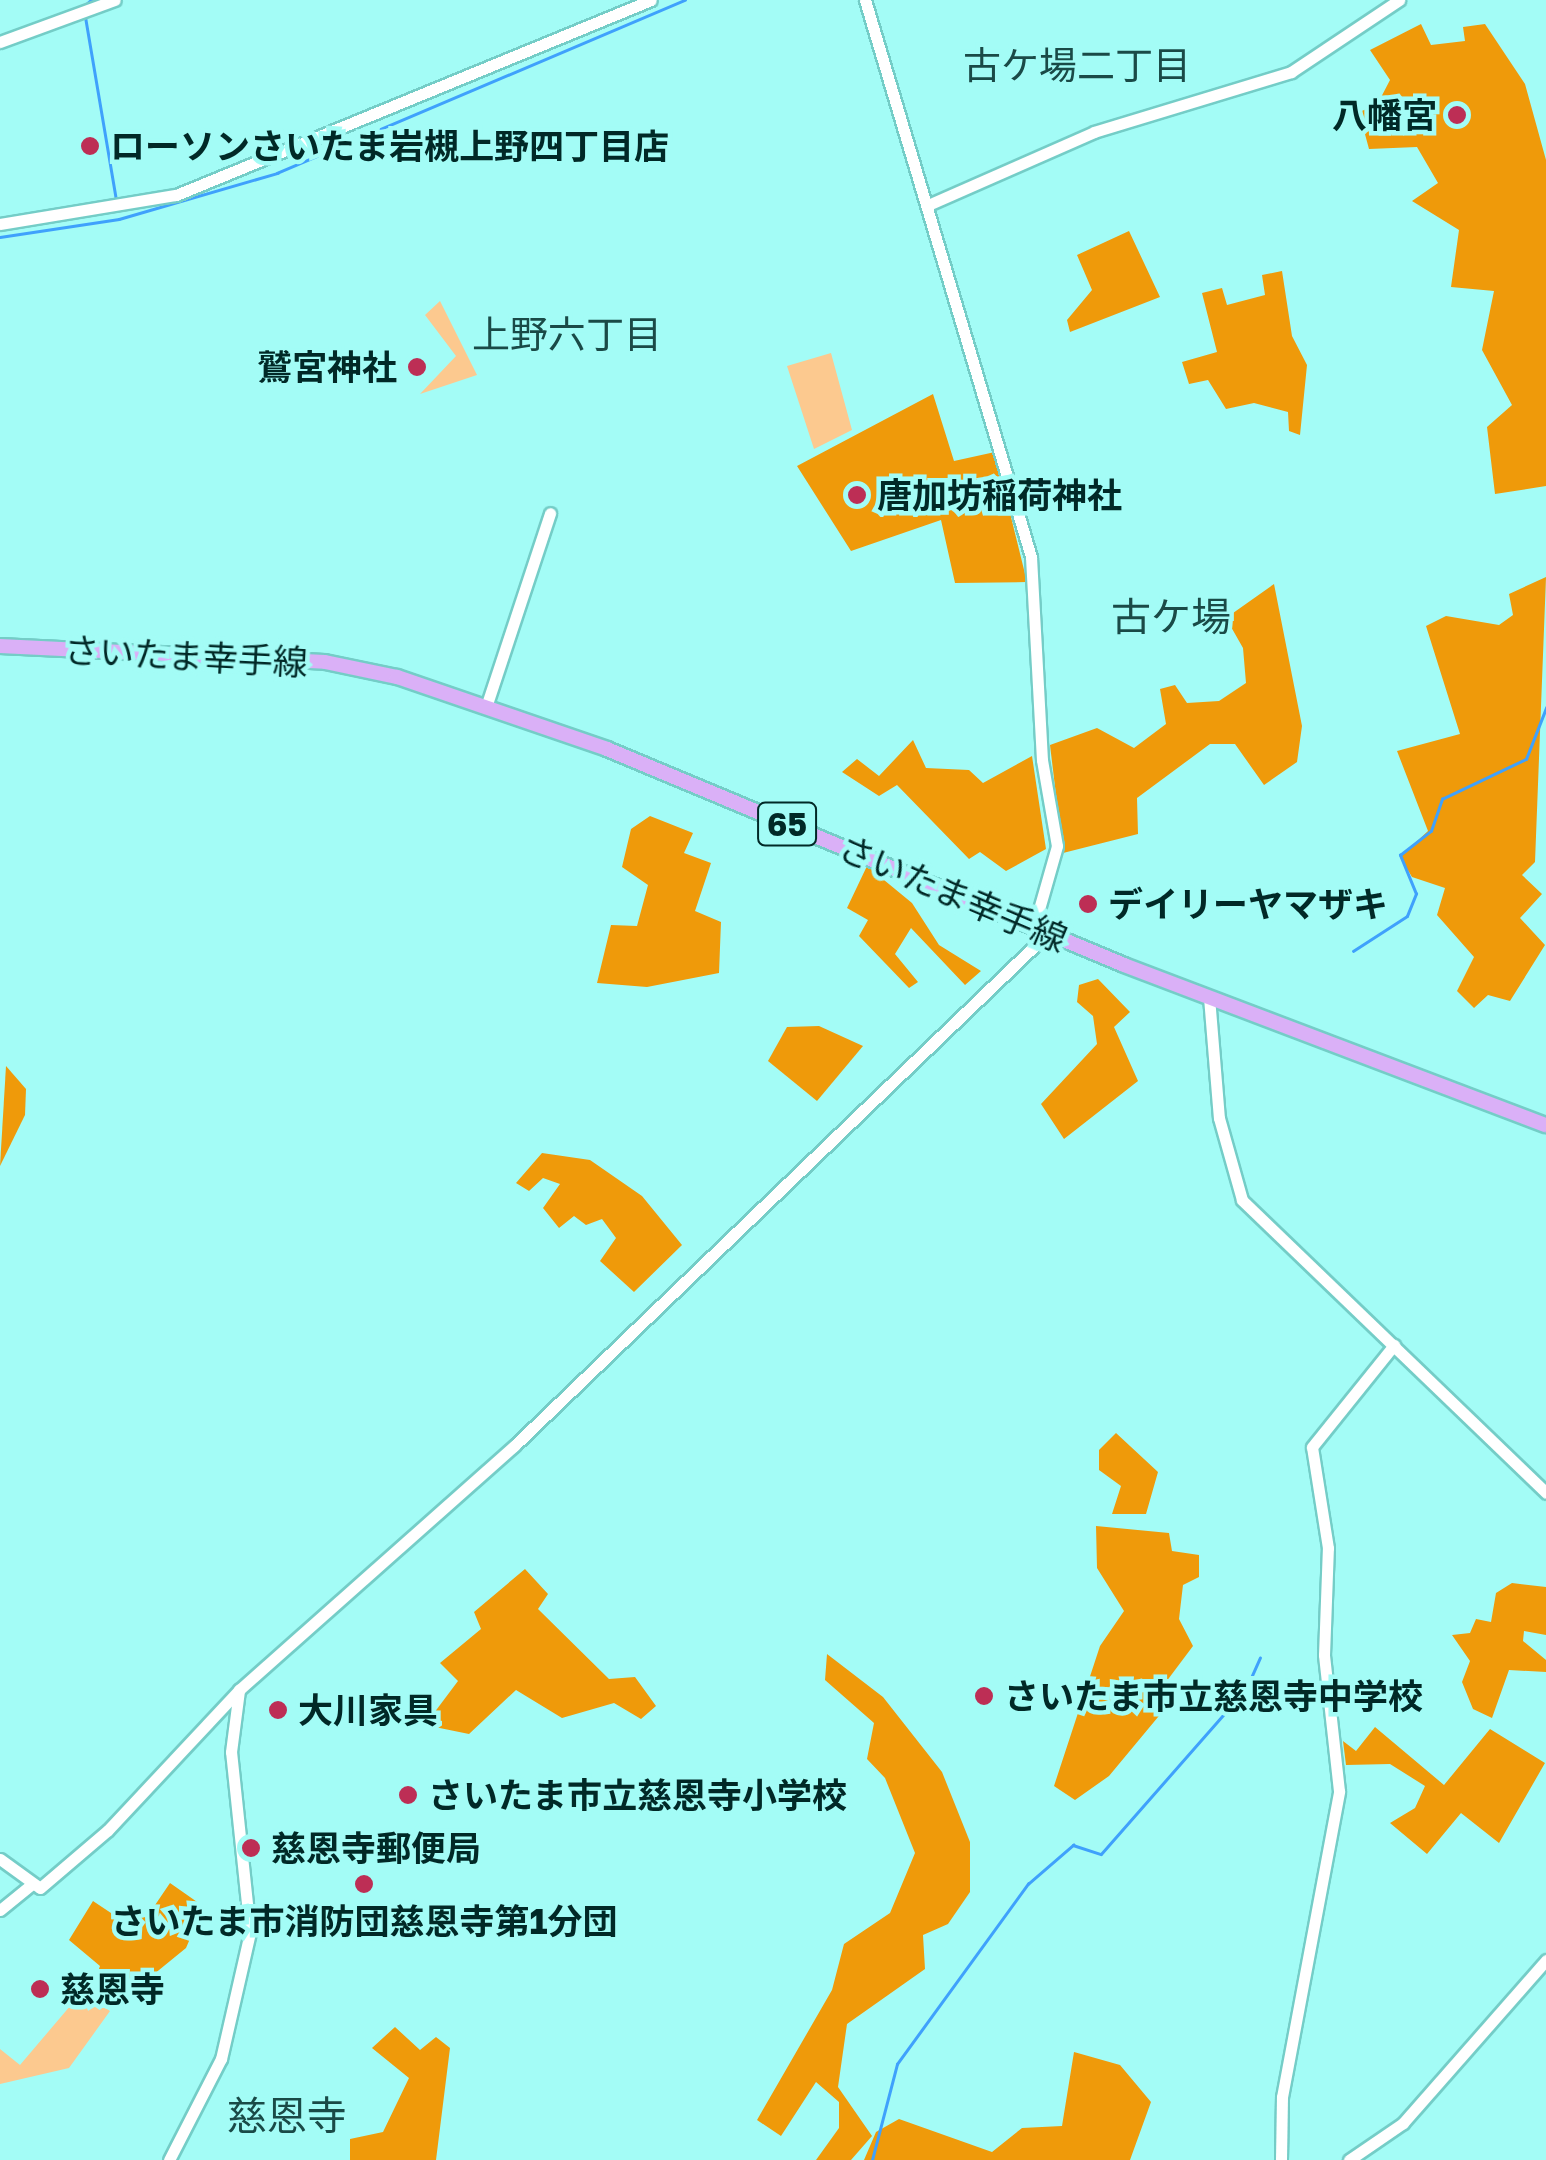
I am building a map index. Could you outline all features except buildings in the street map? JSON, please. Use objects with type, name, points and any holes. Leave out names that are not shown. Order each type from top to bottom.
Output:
[{"type":"main road","name":"さいたま幸手線","points":[[0,646],[339,664],[486,707],[1209,998],[1546,1125]]},
{"type":"street","points":[[0,42],[115,0]]},
{"type":"street","points":[[0,224],[192,189],[651,0]]},
{"type":"street","points":[[0,1859],[40,1888],[108,1830],[239,1690],[514,1446],[1041,930],[1057,846],[1042,760],[1031,557],[865,0]]},
{"type":"street","points":[[928,205],[1094,132],[1291,72],[1399,0]]},
{"type":"street","points":[[486,707],[550,513]]},
{"type":"street","points":[[1209,998],[1235,1189],[1546,1493]]},
{"type":"street","points":[[1281,2160],[1283,2087],[1340,1778],[1312,1447],[1394,1345]]},
{"type":"street","points":[[169,2160],[221,2059],[250,1932],[231,1752],[239,1690]]},
{"type":"street","points":[[0,1910],[31,1885]]},
{"type":"street","points":[[1349,2160],[1403,2123],[1546,1960]]},
{"type":"shaded area","points":[[1421,24],[1431,45],[1465,41],[1463,27],[1485,24],[1525,84],[1546,160],[1546,486],[1495,494],[1487,427],[1512,405],[1482,350],[1494,291],[1451,287],[1459,230],[1412,201],[1438,183],[1417,147],[1369,149],[1359,112],[1377,105],[1390,80],[1370,50]]},
{"type":"shaded area","points":[[1129,231],[1160,297],[1070,332],[1067,320],[1092,290],[1077,255]]},
{"type":"shaded area","points":[[1282,271],[1292,336],[1307,365],[1300,435],[1289,431],[1288,412],[1254,403],[1226,409],[1208,380],[1189,384],[1182,362],[1217,352],[1202,293],[1222,288],[1227,305],[1265,295],[1262,275]]},
{"type":"shaded area","points":[[440,301],[477,375],[420,394],[456,356],[425,315]]},
{"type":"shaded area","points":[[831,353],[852,430],[814,449],[787,366]]},
{"type":"shaded area","points":[[933,394],[954,461],[995,452],[1027,582],[955,583],[941,520],[851,551],[797,466]]},
{"type":"shaded area","points":[[1546,577],[1535,862],[1522,875],[1542,894],[1520,918],[1545,945],[1510,1001],[1488,995],[1474,1008],[1457,991],[1474,957],[1437,915],[1445,888],[1412,877],[1400,857],[1428,831],[1397,751],[1460,734],[1426,626],[1446,616],[1499,625],[1513,615],[1509,594]]},
{"type":"shaded area","points":[[1274,584],[1302,726],[1297,762],[1264,785],[1235,744],[1210,744],[1137,798],[1138,834],[1063,853],[1050,745],[1097,728],[1134,748],[1166,724],[1160,689],[1175,685],[1187,703],[1219,701],[1246,683],[1243,648],[1226,618]]},
{"type":"shaded area","points":[[913,740],[926,768],[969,770],[983,783],[1032,756],[1046,849],[1006,871],[980,852],[969,859],[897,785],[879,796],[842,772],[857,759],[879,776]]},
{"type":"shaded area","points":[[650,816],[693,833],[684,853],[711,863],[695,911],[721,922],[719,973],[647,987],[597,983],[611,925],[637,926],[648,885],[622,867],[631,829]]},
{"type":"shaded area","points":[[867,866],[912,903],[939,945],[981,971],[965,985],[911,928],[895,954],[918,982],[909,988],[859,936],[868,920],[847,908]]},
{"type":"shaded area","points":[[1098,979],[1130,1012],[1114,1027],[1138,1081],[1064,1139],[1041,1104],[1097,1044],[1093,1016],[1077,1002],[1079,985]]},
{"type":"shaded area","points":[[819,1026],[863,1046],[817,1101],[768,1061],[787,1027]]},
{"type":"shaded area","points":[[6,1066],[26,1089],[25,1115],[0,1166]]},
{"type":"shaded area","points":[[542,1153],[590,1160],[642,1196],[682,1245],[634,1292],[600,1261],[616,1238],[602,1219],[586,1225],[574,1216],[559,1228],[543,1208],[560,1184],[543,1178],[529,1191],[516,1183]]},
{"type":"shaded area","points":[[1116,1433],[1158,1472],[1146,1514],[1112,1514],[1121,1486],[1099,1470],[1099,1450]]},
{"type":"shaded area","points":[[1096,1526],[1169,1533],[1172,1551],[1199,1555],[1199,1577],[1183,1585],[1179,1619],[1193,1646],[1163,1686],[1173,1699],[1109,1776],[1075,1800],[1054,1786],[1100,1646],[1124,1611],[1097,1568]]},
{"type":"shaded area","points":[[525,1569],[548,1594],[538,1609],[609,1679],[635,1677],[656,1706],[641,1719],[614,1703],[562,1718],[516,1690],[469,1734],[425,1725],[458,1681],[440,1663],[481,1629],[474,1612]]},
{"type":"shaded area","points":[[1512,1583],[1546,1587],[1546,1635],[1524,1631],[1523,1641],[1546,1660],[1546,1672],[1509,1670],[1492,1718],[1473,1709],[1462,1682],[1470,1661],[1452,1635],[1470,1633],[1476,1619],[1491,1622],[1496,1593]]},
{"type":"shaded area","points":[[827,1654],[883,1697],[942,1772],[970,1842],[970,1892],[948,1924],[923,1935],[925,1969],[847,2024],[838,2087],[872,2136],[851,2160],[816,2160],[839,2128],[839,2102],[816,2082],[781,2136],[757,2120],[832,1990],[844,1944],[890,1913],[915,1853],[885,1778],[867,1759],[874,1723],[825,1680]]},
{"type":"shaded area","points":[[1375,1727],[1444,1785],[1490,1729],[1545,1763],[1499,1843],[1461,1813],[1427,1854],[1390,1823],[1415,1808],[1425,1786],[1390,1764],[1346,1765],[1343,1741],[1356,1751]]},
{"type":"shaded area","points":[[170,1883],[200,1904],[195,1927],[186,1948],[121,2001],[94,1982],[100,1966],[69,1940],[93,1901],[114,1915],[151,1911]]},
{"type":"shaded area","points":[[82,1992],[110,2011],[69,2068],[0,2084],[0,2049],[20,2065]]},
{"type":"shaded area","points":[[395,2027],[420,2050],[436,2037],[450,2048],[436,2160],[350,2160],[350,2139],[383,2132],[409,2078],[372,2048]]},
{"type":"shaded area","points":[[1074,2052],[1120,2065],[1151,2102],[1130,2160],[864,2160],[876,2132],[899,2119],[992,2152],[1022,2128],[1062,2126]]},
{"type":"waterway","points":[[84,6],[91,0]]},
{"type":"waterway","points":[[0,237],[119,219],[277,173],[685,0]]},
{"type":"waterway","points":[[85,14],[116,198]]},
{"type":"waterway","points":[[1353,951],[1407,916],[1416,894],[1400,855],[1431,831],[1442,799],[1526,759],[1546,708]]},
{"type":"waterway","points":[[872,2160],[897,2064],[1028,1884],[1073,1845],[1101,1854],[1246,1689],[1260,1658]]},
{"type":"place","name":"八幡宮","points":[[1457,115]]},
{"type":"place","name":"ローソンさいたま岩槻上野四丁目店","points":[[90,146]]},
{"type":"place","name":"鷲宮神社","points":[[417,367]]},
{"type":"place","name":"唐加坊稲荷神社","points":[[857,495]]},
{"type":"place","name":"デイリーヤマザキ","points":[[1088,904]]},
{"type":"place","name":"さいたま市立慈恩寺中学校","points":[[984,1696]]},
{"type":"place","name":"大川家具","points":[[278,1710]]},
{"type":"place","name":"さいたま市立慈恩寺小学校","points":[[408,1795]]},
{"type":"place","name":"慈恩寺郵便局","points":[[251,1848]]},
{"type":"place","name":"さいたま市消防団慈恩寺第1分団","points":[[364,1884]]},
{"type":"place","name":"慈恩寺","points":[[40,1989]]},
{"type":"district","name":"古ケ場二丁目","points":[[1077,65]]},
{"type":"district","name":"上野六丁目","points":[[567,334]]},
{"type":"district","name":"古ケ場","points":[[1171,616]]},
{"type":"district","name":"慈恩寺","points":[[287,2115]]}]
